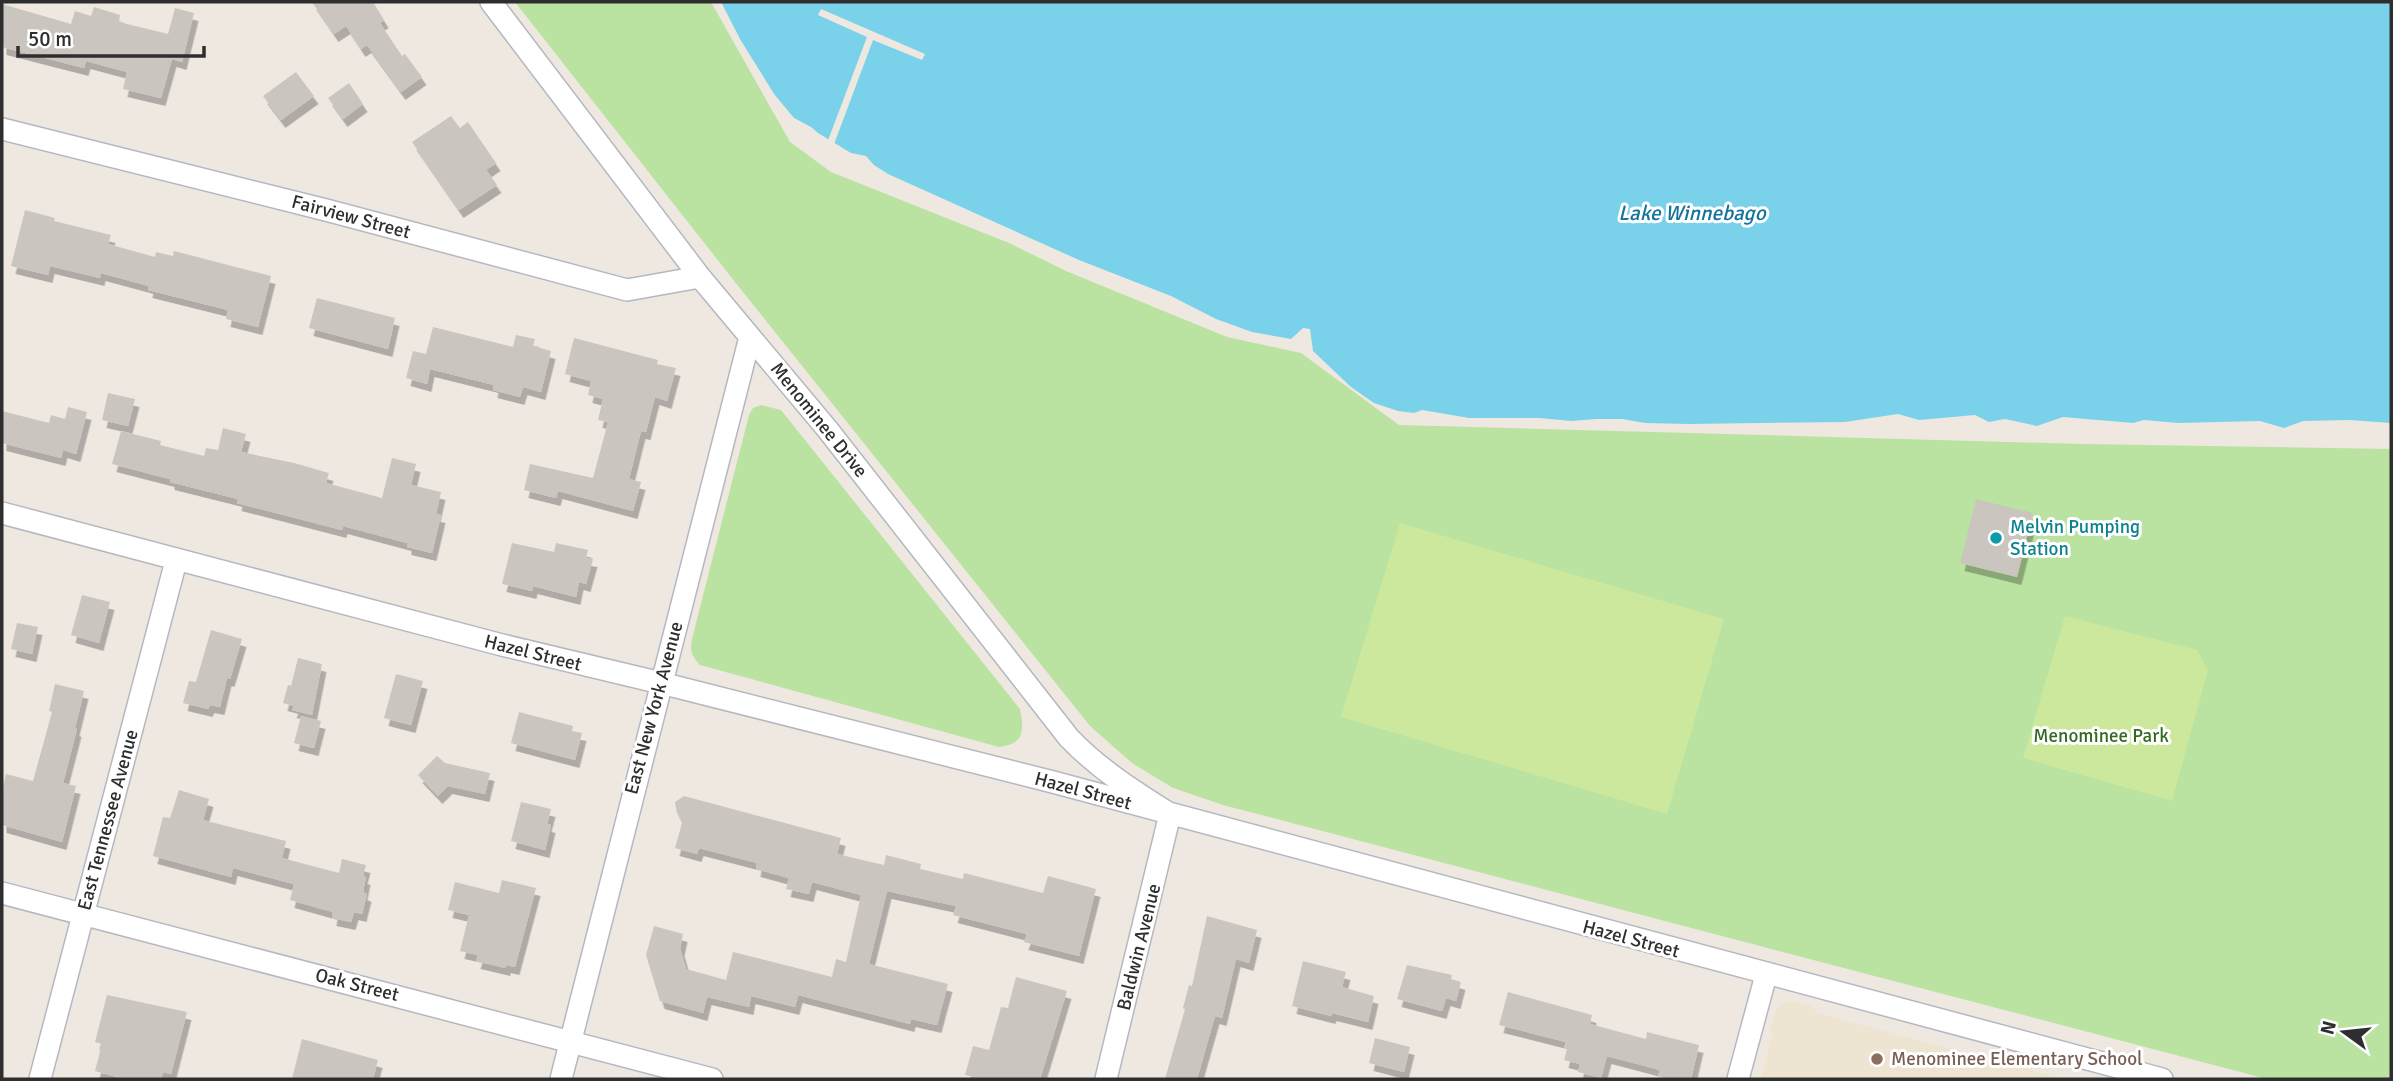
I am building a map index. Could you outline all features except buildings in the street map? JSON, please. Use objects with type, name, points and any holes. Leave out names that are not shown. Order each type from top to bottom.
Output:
[{"type":"street","name":"Menominee Drive","points":[[491,2],[700,277],[836,440],[1069,738],[1087,757],[1125,787],[1170,814]]},
{"type":"street","name":"Fairview Street","points":[[2,129],[326,210],[627,290],[700,277]]},
{"type":"street","name":"East New York Avenue","points":[[561,1079],[750,337]]},
{"type":"street","name":"Hazel Street","points":[[2,513],[176,561],[1170,814],[2162,1079]]},
{"type":"street","name":"East Tennessee Avenue","points":[[40,1079],[176,561]]},
{"type":"street","name":"Baldwin Avenue","points":[[1106,1079],[1170,814]]},
{"type":"street","name":"Oak Street","points":[[2,893],[712,1079]]},
{"type":"street","points":[[1738,1079],[1766,975]]},
{"type":"shaded area","name":"Menominee Elementary School","points":[[1792,1001],[1811,1005],[1817,1013],[2065,1079],[1761,1079],[1776,1010],[1783,1003]]},
{"type":"green space","name":"Menominee Park","points":[[515,2],[711,2],[790,142],[831,172],[1009,243],[1066,271],[1227,337],[1301,353],[1399,425],[2083,444],[2391,449],[2391,1079],[2267,1079],[1223,805],[1173,788],[1132,763],[1090,726]]},
{"type":"green space","points":[[761,405],[781,410],[1020,709],[1021,735],[1014,743],[999,747],[697,662],[692,653],[692,639],[749,415],[753,408]]},
{"type":"green space","points":[[1400,523],[1724,619],[1667,814],[1341,717]]},
{"type":"green space","points":[[2065,616],[2197,650],[2208,670],[2172,801],[2023,758]]},
{"type":"water","name":"Lake Winnebago","points":[[721,2],[2391,2],[2391,423],[2303,421],[2284,428],[2260,421],[2178,423],[2144,420],[2133,423],[2063,417],[2037,426],[2005,419],[1989,422],[1975,415],[1919,420],[1898,414],[1845,422],[1689,424],[1645,423],[1622,419],[1571,421],[1469,418],[1422,410],[1414,413],[1398,411],[1374,403],[1351,387],[1313,351],[1310,329],[1303,328],[1291,339],[1252,332],[1216,319],[1171,296],[1079,260],[888,174],[866,156],[851,153],[794,118],[774,94]]},
{"type":"pier","points":[[821,9],[925,54],[922,60],[873,40],[833,147],[827,143],[867,37],[818,15]]},
{"type":"place","name":"Melvin Pumping Station","points":[[1996,538]]},
{"type":"place","name":"Menominee Elementary School","points":[[1877,1059]]}]
